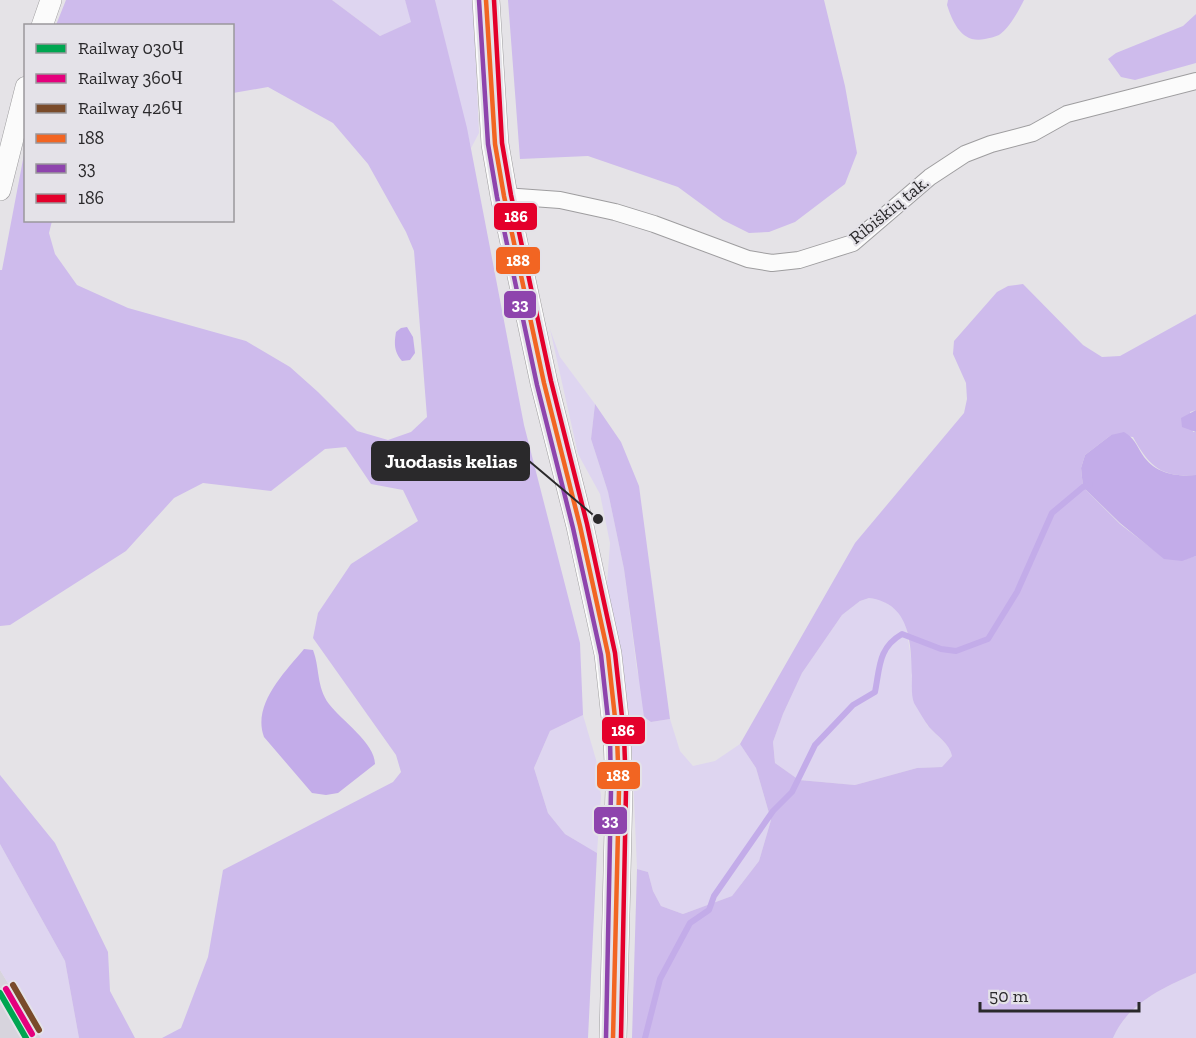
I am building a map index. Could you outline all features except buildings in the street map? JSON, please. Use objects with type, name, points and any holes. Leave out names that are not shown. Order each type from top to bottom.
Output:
[{"type":"main road","points":[[486,0],[495,144],[504,196],[544,383],[580,526],[608,654],[617,736],[619,790],[614,1038]]},
{"type":"street","points":[[43,24],[51,0]]},
{"type":"street","name":"Ribiškių tak.","points":[[504,196],[560,200],[615,212],[748,259],[772,262],[799,260],[853,243],[930,177],[965,154],[991,144],[1033,133],[1067,114],[1196,81]]},
{"type":"street","points":[[0,190],[24,95]]},
{"type":"shaded area","points":[[66,0],[332,0],[380,36],[411,22],[405,0],[435,0],[467,128],[524,425],[580,643],[583,715],[550,731],[534,768],[548,813],[565,834],[597,853],[588,1038],[162,1038],[181,1028],[208,957],[223,870],[393,782],[401,772],[396,755],[313,638],[318,613],[351,564],[418,521],[403,490],[371,484],[346,447],[325,449],[271,491],[203,483],[174,498],[126,551],[10,625],[0,626],[0,270],[2,270],[24,154],[24,222],[52,222],[49,233],[55,254],[77,285],[128,308],[246,341],[290,367],[357,431],[388,440],[411,432],[427,417],[414,251],[406,232],[368,164],[333,123],[268,87],[234,93],[234,24],[56,24]]},
{"type":"shaded area","points":[[332,0],[405,0],[412,22],[380,36]]},
{"type":"shaded area","points":[[435,0],[473,0],[479,133],[471,148]]},
{"type":"shaded area","points":[[508,0],[824,0],[845,86],[857,153],[845,184],[795,222],[769,232],[749,233],[723,220],[678,187],[588,156],[520,159]]},
{"type":"shaded area","points":[[948,0],[1024,0],[1003,32],[994,37],[977,40],[960,31],[949,12]]},
{"type":"shaded area","points":[[1196,14],[1196,63],[1135,80],[1121,77],[1108,59],[1116,53],[1183,26]]},
{"type":"shaded area","points":[[1023,284],[1083,345],[1102,357],[1120,356],[1196,314],[1196,410],[1190,412],[1193,432],[1196,432],[1196,475],[1165,472],[1151,463],[1133,437],[1111,435],[1085,455],[1081,468],[1083,487],[1120,524],[1164,558],[1182,560],[1196,556],[1196,973],[1159,991],[1137,1006],[1113,1038],[632,1038],[637,869],[648,872],[653,891],[661,906],[683,914],[732,896],[759,861],[771,820],[756,768],[740,744],[855,543],[964,413],[967,399],[966,383],[953,354],[954,341],[997,292],[1008,286]],"holes":[[[869,598],[883,601],[893,608],[906,626],[911,650],[914,703],[929,727],[949,748],[952,756],[942,767],[917,768],[855,785],[799,780],[775,763],[773,742],[802,673],[842,615],[860,601]]]},
{"type":"shaded area","points":[[407,327],[413,337],[415,353],[410,360],[402,361],[396,351],[395,336],[401,328]]},
{"type":"shaded area","points":[[550,329],[560,357],[595,404],[591,439],[608,492],[624,569],[637,670],[651,722],[670,719],[680,751],[693,766],[715,761],[740,744],[756,768],[771,820],[759,861],[732,896],[683,914],[661,906],[653,891],[648,872],[637,869],[631,728],[607,585],[610,543],[600,494],[578,454]]},
{"type":"shaded area","points":[[595,404],[621,442],[639,486],[670,719],[651,722],[644,717],[624,569],[608,492],[591,439]]},
{"type":"shaded area","points":[[1196,410],[1196,432],[1182,427],[1181,418]]},
{"type":"shaded area","points":[[1124,432],[1133,439],[1147,460],[1159,470],[1180,475],[1196,475],[1196,556],[1182,561],[1164,559],[1120,523],[1083,487],[1081,468],[1085,455],[1111,435]]},
{"type":"shaded area","points":[[869,598],[880,599],[897,610],[905,620],[912,664],[927,725],[951,749],[952,756],[942,767],[917,768],[855,785],[799,780],[775,763],[773,742],[783,714],[802,673],[842,615],[860,601]]},
{"type":"shaded area","points":[[304,649],[313,650],[320,684],[329,704],[364,740],[374,756],[375,764],[338,793],[326,795],[312,793],[264,737],[261,725],[262,713],[272,690]]},
{"type":"shaded area","points":[[583,715],[597,763],[601,796],[597,853],[565,834],[548,813],[534,768],[550,731]]},
{"type":"shaded area","points":[[0,775],[55,843],[108,952],[110,991],[135,1038],[79,1038],[65,961],[0,844]]},
{"type":"shaded area","points":[[0,844],[65,961],[79,1038],[41,1038],[0,970]]},
{"type":"shaded area","points":[[0,970],[41,1038],[0,1038]]},
{"type":"shaded area","points":[[1196,973],[1196,1038],[1113,1038],[1137,1006],[1159,991]]},
{"type":"waterway","points":[[645,1038],[660,979],[690,923],[709,910],[714,896],[773,811],[792,792],[815,745],[853,705],[875,692],[879,666],[888,645],[902,634],[941,649],[956,651],[988,639],[1017,592],[1052,513],[1083,487],[1090,485]]},
{"type":"rail line","name":"426Ч","points":[[13,985],[39,1030]]},
{"type":"rail line","name":"360Ч","points":[[6,989],[32,1034]]},
{"type":"rail line","name":"030Ч","points":[[0,993],[26,1038]]},
{"type":"transit line","name":"33","points":[[479,0],[488,144],[497,197],[537,385],[573,528],[601,655],[610,737],[611,790],[606,1038]]},
{"type":"transit line","name":"188","points":[[486,0],[495,144],[504,196],[544,383],[580,526],[608,654],[617,736],[619,790],[613,1038]]},
{"type":"transit line","name":"186","points":[[494,0],[502,143],[511,195],[551,381],[587,524],[615,653],[624,735],[626,790],[621,1038]]},
{"type":"place","name":"Juodasis kelias","points":[[598,519]]}]
